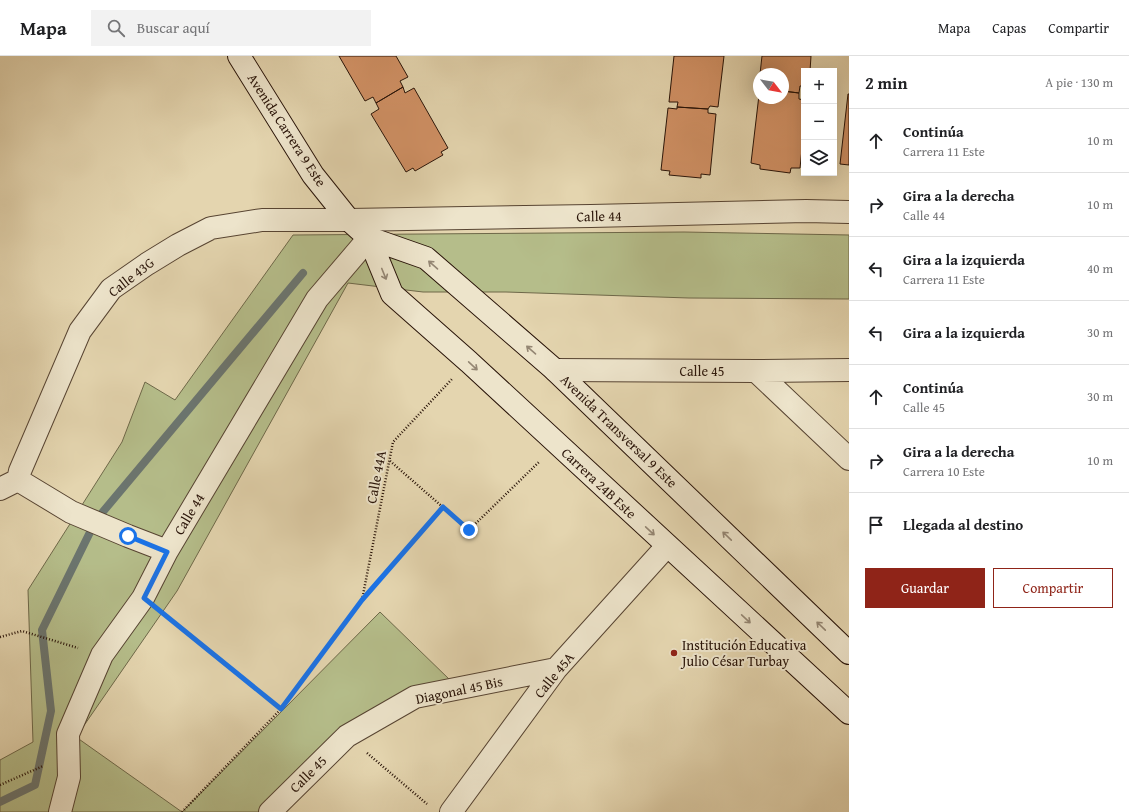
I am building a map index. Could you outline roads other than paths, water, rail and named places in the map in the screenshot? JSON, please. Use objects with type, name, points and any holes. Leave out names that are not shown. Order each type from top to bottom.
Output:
[{"type":"street","name":"Avenida Carrera 9 Este","points":[[239,56],[313,175],[349,220],[369,238]]},
{"type":"street","name":"Calle 44","points":[[349,220],[798,211],[849,212]]},
{"type":"street","name":"Calle 43G","points":[[9,485],[20,471],[80,331],[111,289],[146,264],[211,228],[262,220],[349,220]]},
{"type":"street","name":"Calle 44","points":[[60,812],[69,777],[68,734],[102,655],[144,598],[167,552],[317,299],[369,238]]},
{"type":"street","name":"Carrera 24B Este","points":[[369,238],[392,294],[469,362],[849,713]]},
{"type":"street","name":"Avenida Transversal 9 Este","points":[[369,238],[426,258],[555,370],[849,653]]},
{"type":"street","name":"Calle 45","points":[[555,370],[849,370]]},
{"type":"street","points":[[756,371],[849,459]]},
{"type":"street","points":[[9,485],[167,552]]},
{"type":"street","name":"Calle 45A","points":[[451,812],[556,669],[667,546]]},
{"type":"street","name":"Diagonal 45 Bis","points":[[347,736],[415,697],[556,669]]},
{"type":"street","name":"Calle 45","points":[[270,812],[347,736]]},
{"type":"waterway","points":[[0,802],[35,785],[51,711],[42,630],[96,520],[303,273]]},
{"type":"place","name":"Institución Educativa Julio César Turbay","points":[[674,653]]}]
